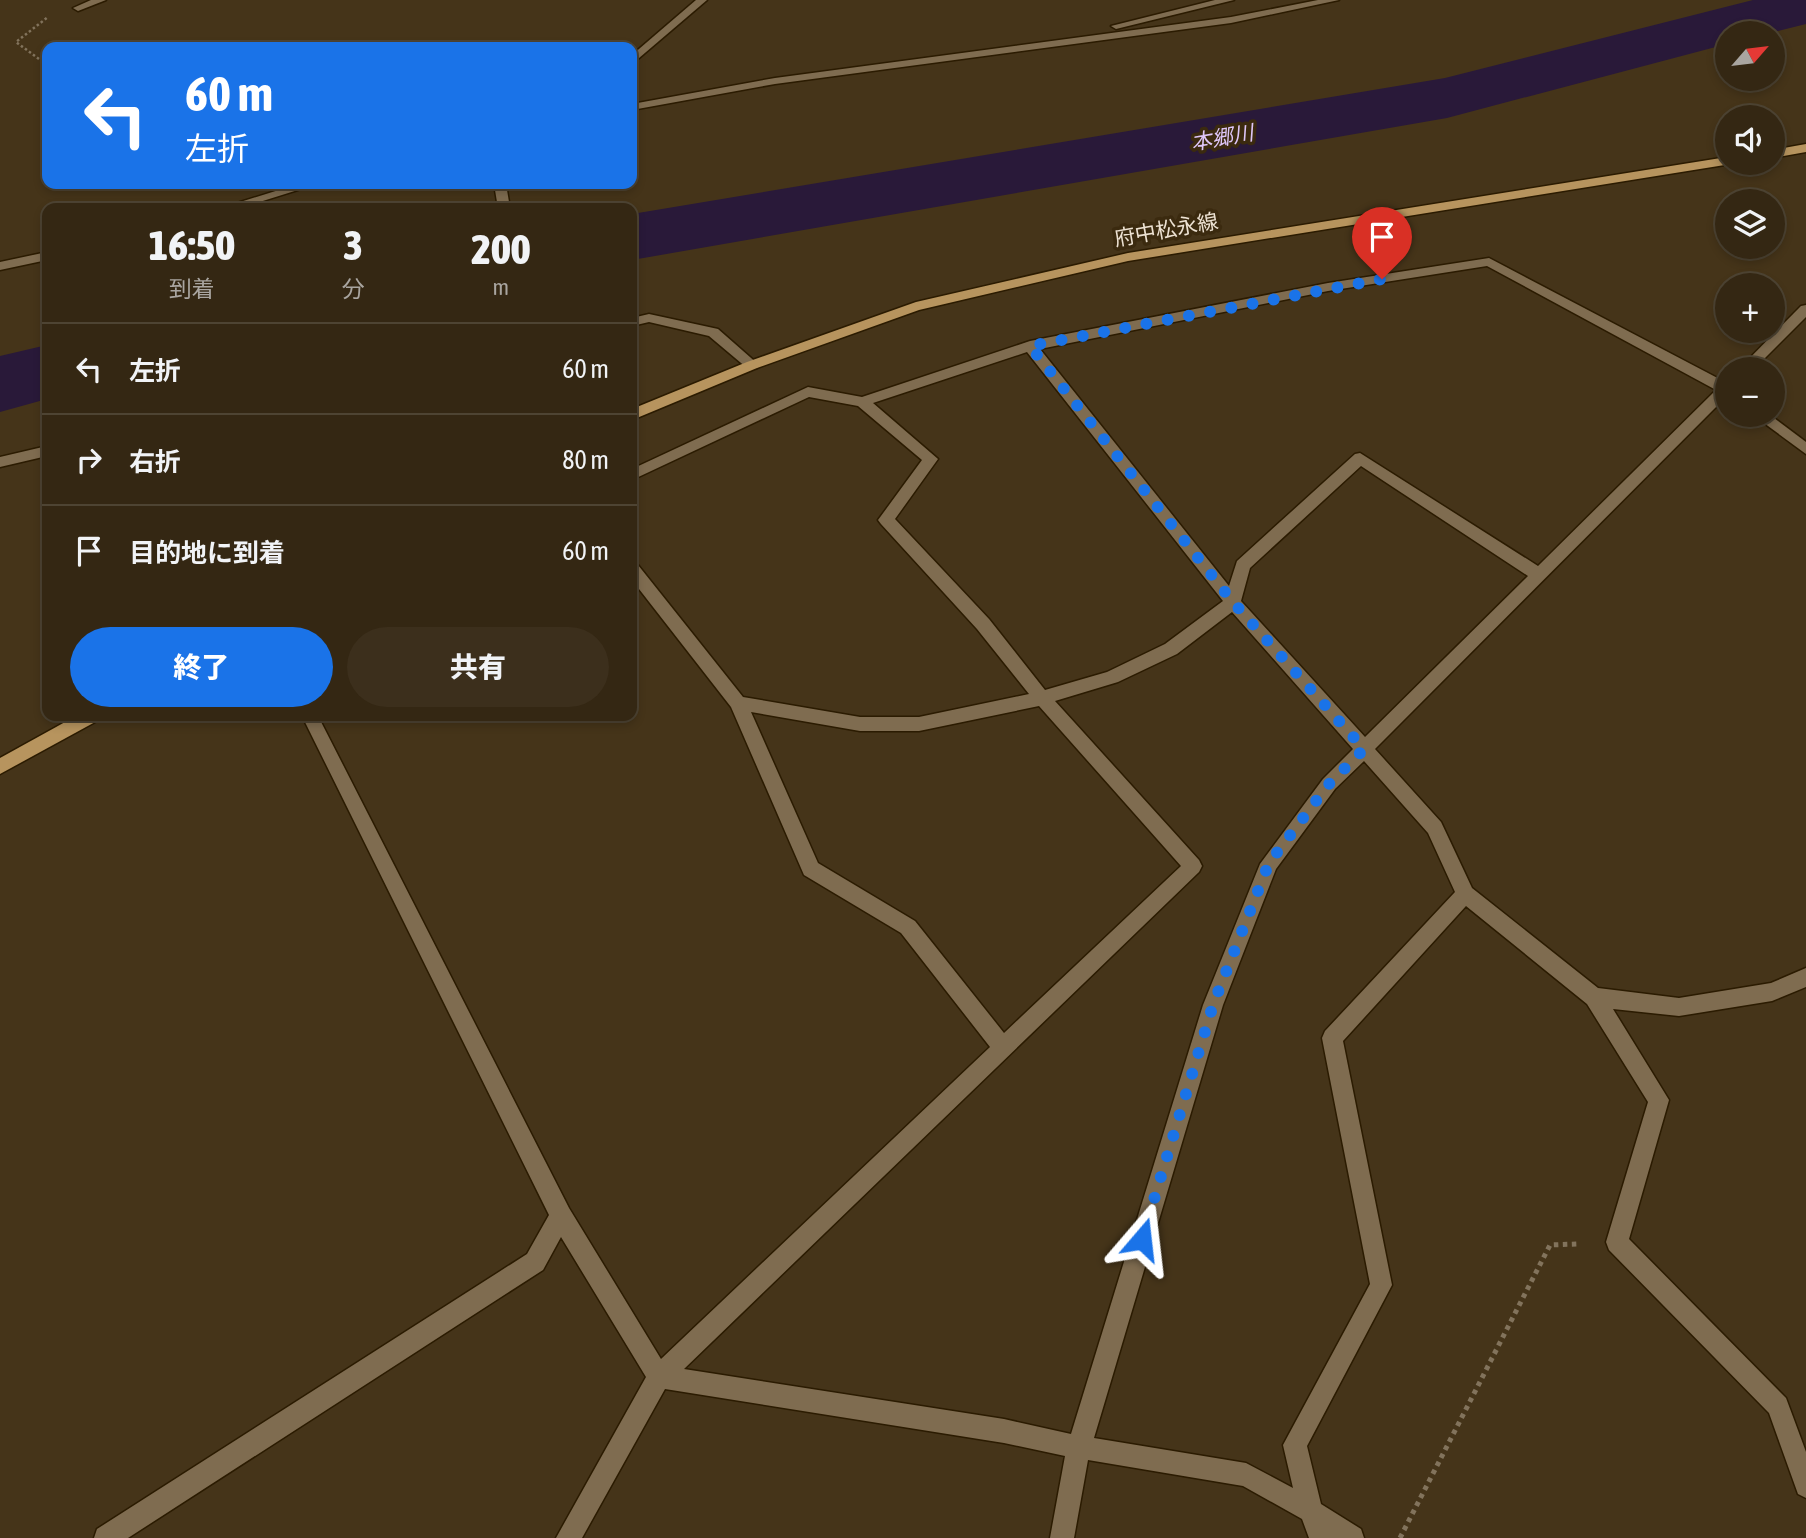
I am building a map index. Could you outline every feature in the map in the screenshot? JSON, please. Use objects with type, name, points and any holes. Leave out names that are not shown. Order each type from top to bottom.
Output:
[{"type":"main road","points":[[1785,152],[1806,148]]},
{"type":"main road","name":"府中松永線","points":[[637,413],[752,365],[916,306],[1128,257],[1715,163]]},
{"type":"main road","points":[[0,767],[82,721]]},
{"type":"street","points":[[78,8],[101,0]]},
{"type":"street","points":[[637,57],[702,0]]},
{"type":"street","points":[[637,106],[775,81],[1049,45],[1229,0]]},
{"type":"street","points":[[1099,34],[1231,20],[1334,0]]},
{"type":"street","points":[[244,203],[293,189]]},
{"type":"street","points":[[0,266],[42,257]]},
{"type":"street","points":[[637,473],[808,392],[862,402],[1030,346],[1328,287],[1489,262],[1715,383]]},
{"type":"street","points":[[1758,357],[1806,309]]},
{"type":"street","points":[[637,321],[649,318],[713,332],[752,365]]},
{"type":"street","points":[[1030,346],[1233,602],[1435,828],[1465,894],[1594,997],[1659,1100],[1617,1242],[1778,1406],[1806,1486]]},
{"type":"street","points":[[1062,1538],[1079,1447],[1213,1005],[1269,863],[1329,784],[1715,401]]},
{"type":"street","points":[[568,1538],[659,1377],[1193,866],[1042,698],[983,624],[886,520],[931,459],[862,402]]},
{"type":"street","points":[[1776,427],[1806,449]]},
{"type":"street","points":[[0,461],[42,452]]},
{"type":"street","points":[[738,703],[860,724],[919,724],[1042,698],[1112,677],[1171,649],[1233,602],[1243,565],[1360,458],[1539,575]]},
{"type":"street","points":[[637,575],[738,703],[811,869],[908,927],[1003,1047]]},
{"type":"street","points":[[313,721],[561,1216],[659,1377],[1004,1431],[1079,1447],[1246,1475],[1311,1511],[1352,1538]]},
{"type":"street","points":[[1321,1538],[1311,1511],[1295,1445],[1381,1285],[1332,1038],[1465,894]]},
{"type":"street","points":[[1594,997],[1679,1007],[1772,992],[1806,977]]},
{"type":"street","points":[[106,1538],[535,1262],[561,1216]]},
{"type":"path","points":[[42,61],[16,43],[42,19],[78,8]]},
{"type":"path","points":[[1400,1538],[1550,1245],[1617,1242]]},
{"type":"waterway","name":"本郷川","points":[[637,236],[1447,98],[1806,5]]},
{"type":"waterway","name":"本郷川","points":[[0,384],[42,373]]},
{"type":"route","points":[[1142,1239],[1213,1005],[1269,863],[1329,784],[1364,749],[1233,602],[1030,346],[1328,287],[1382,279]]}]
